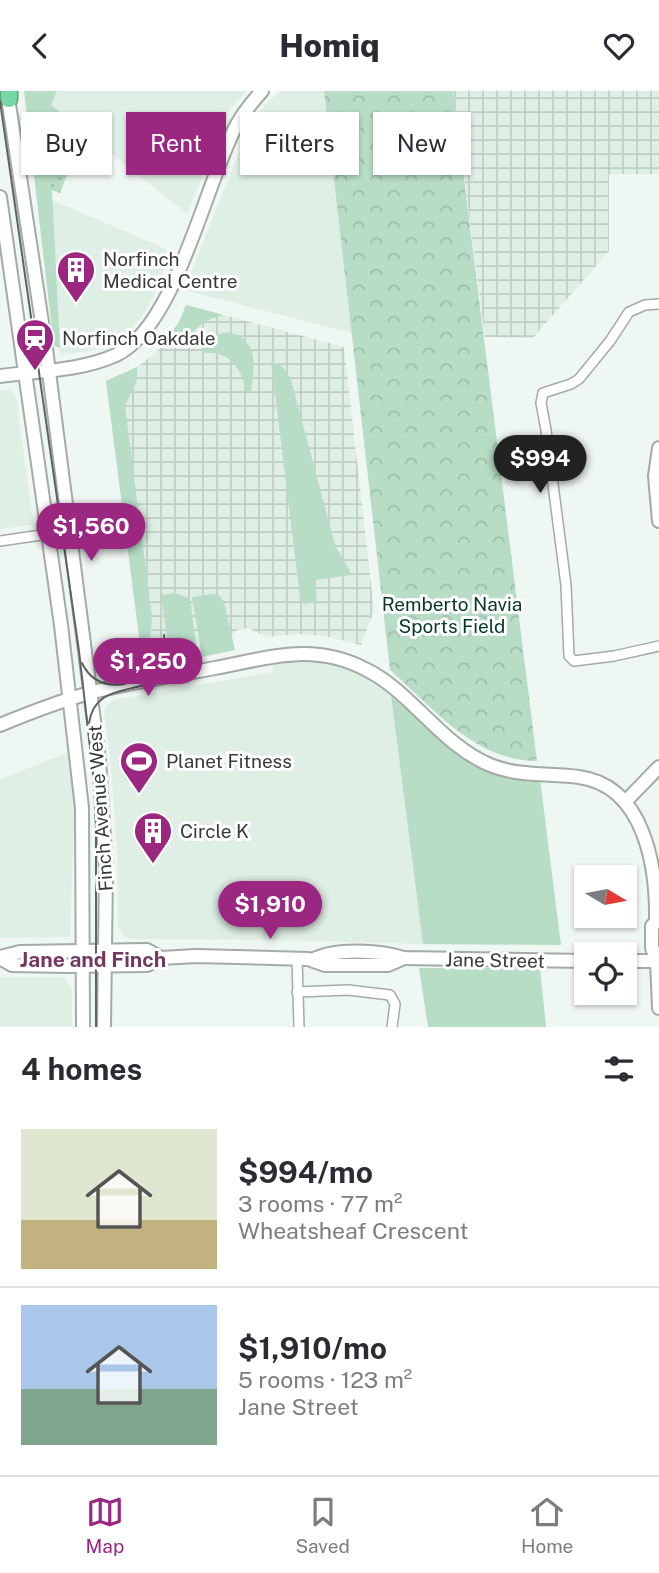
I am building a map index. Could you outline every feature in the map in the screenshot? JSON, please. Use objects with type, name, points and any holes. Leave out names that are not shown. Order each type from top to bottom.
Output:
[{"type":"main road","points":[[0,376],[87,363],[118,354],[138,339],[155,319],[173,282],[235,127],[261,91]]},
{"type":"main road","name":"Finch Avenue West","points":[[8,94],[48,370],[104,818],[104,1027]]},
{"type":"main road","name":"Finch Avenue West","points":[[0,197],[48,534],[82,808],[83,1027]]},
{"type":"main road","points":[[659,452],[655,476],[659,521]]},
{"type":"main road","points":[[0,725],[90,692],[284,656],[325,655],[350,662],[379,677],[475,758],[511,771],[593,780],[626,801],[639,823],[656,891],[658,923],[652,926],[652,948],[658,958],[659,1008]]},
{"type":"main road","points":[[626,801],[659,767]]},
{"type":"main road","name":"Jane Street","points":[[0,958],[12,953],[146,950],[161,958]]},
{"type":"main road","name":"Jane Street","points":[[0,958],[12,965],[147,965],[161,958],[297,958],[325,965],[388,953],[404,958],[574,961]]},
{"type":"main road","points":[[637,960],[658,958]]},
{"type":"street","points":[[659,304],[645,305],[629,312],[610,341],[579,379],[543,393],[540,398],[566,585],[569,656],[574,661],[591,660],[659,646]]},
{"type":"street","points":[[0,541],[48,534]]},
{"type":"street","points":[[297,958],[299,1027]]},
{"type":"street","points":[[297,992],[348,990],[390,995],[395,1004],[393,1027]]},
{"type":"shaded area","points":[[57,91],[247,91],[230,109],[226,119],[226,112],[126,112],[126,165],[112,154],[112,112],[60,112],[51,105]]},
{"type":"shaded area","points":[[280,91],[324,91],[326,112],[260,112]]},
{"type":"shaded area","points":[[453,91],[659,91],[659,174],[609,174],[609,251],[533,338],[485,337],[464,175],[471,175],[471,112],[456,112]]},
{"type":"shaded area","points":[[240,150],[240,175],[334,175],[352,333],[184,290]]},
{"type":"shaded area","points":[[138,175],[203,175],[187,214]]},
{"type":"shaded area","points":[[52,200],[171,251],[154,296],[141,318],[126,335],[94,350],[60,355]]},
{"type":"shaded area","points":[[186,305],[344,347],[374,610],[361,645],[325,636],[299,634],[267,637],[248,628],[237,630],[232,637],[170,645],[155,658],[142,659],[106,381],[137,367],[154,354],[179,322]]},
{"type":"shaded area","points":[[9,389],[16,396],[33,520],[32,525],[0,529],[0,390]]},
{"type":"shaded area","points":[[297,661],[343,667],[363,676],[391,696],[423,944],[126,937],[118,927],[117,849],[104,713],[108,704],[114,700],[272,672],[274,665]]},
{"type":"shaded area","points":[[70,752],[75,791],[70,937],[0,938],[0,779]]},
{"type":"shaded area","points":[[0,977],[64,977],[72,989],[72,1027],[0,1027]]},
{"type":"green space","points":[[24,91],[57,91],[48,112],[26,112]]},
{"type":"green space","name":"Remberto Navia Sports Field","points":[[324,91],[453,91],[456,112],[373,112],[373,175],[464,175],[537,761],[515,759],[475,742],[456,730],[390,670],[334,175],[359,175],[359,112],[326,112]]},
{"type":"green space","points":[[51,105],[60,112],[48,112]]},
{"type":"green space","points":[[34,175],[51,175],[60,348],[54,346]]},
{"type":"green space","points":[[50,175],[67,175],[60,193],[51,190]]},
{"type":"green space","points":[[186,305],[224,315],[206,321],[184,341],[164,344],[179,322]]},
{"type":"green space","points":[[228,332],[238,336],[250,347],[254,363],[251,391],[246,392],[238,369],[228,358],[204,353],[201,345],[211,336]]},
{"type":"green space","points":[[271,361],[283,367],[291,380],[335,545],[352,575],[314,580],[317,602],[304,604],[300,597]]},
{"type":"green space","points":[[137,367],[137,380],[125,406],[152,616],[149,658],[142,659],[106,381]]},
{"type":"green space","points":[[174,593],[190,598],[196,644],[189,645],[190,659],[167,663],[168,644],[161,595]]},
{"type":"green space","points":[[214,594],[220,596],[224,602],[235,650],[202,657],[192,597]]},
{"type":"green space","points":[[391,696],[455,750],[540,779],[561,945],[423,944]]},
{"type":"green space","points":[[419,968],[540,968],[546,1027],[428,1027]]},
{"type":"tram line","points":[[0,101],[79,651],[94,782],[96,1027]]},
{"type":"tram line","points":[[89,723],[95,706],[106,696],[148,683],[159,675],[165,660],[164,635]]},
{"type":"tram line","points":[[82,663],[90,675],[100,682],[125,684]]},
{"type":"place","name":"Norfinch Medical Centre","points":[[76,304]]},
{"type":"place","name":"Norfinch Oakdale","points":[[35,372]]},
{"type":"place","name":"Planet Fitness","points":[[139,795]]},
{"type":"place","name":"Circle K","points":[[153,865]]},
{"type":"district","name":"Jane and Finch","points":[[93,960]]}]
